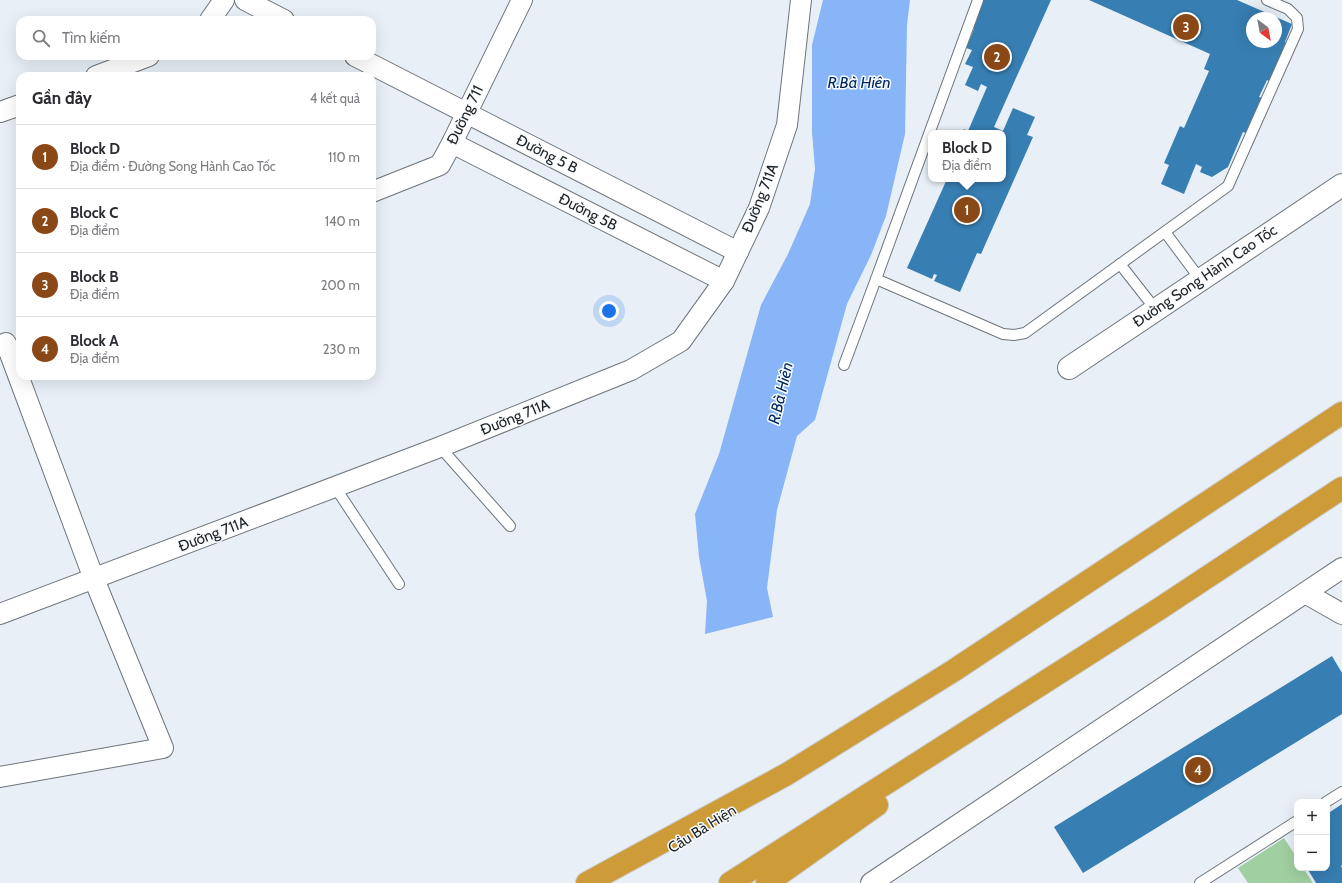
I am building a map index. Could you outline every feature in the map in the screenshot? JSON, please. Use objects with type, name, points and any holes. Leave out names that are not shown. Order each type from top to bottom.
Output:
[{"type":"highway","points":[[587,883],[787,774],[959,666],[1342,413]]},
{"type":"highway","points":[[730,883],[1159,609],[1342,488]]},
{"type":"highway","points":[[770,881],[1159,609]]},
{"type":"highway","name":"Cầu Bà Hiện","points":[[617,883],[787,774]]},
{"type":"main road","name":"Đường Song Hành Cao Tốc","points":[[1069,368],[1342,185]]},
{"type":"street","points":[[213,16],[224,0]]},
{"type":"street","points":[[245,0],[276,16]]},
{"type":"street","name":"Đường 711","points":[[376,190],[440,164],[452,143],[522,0]]},
{"type":"street","name":"Đường 711A","points":[[0,614],[440,447],[631,370],[681,341],[724,281],[759,208],[787,125],[801,0]]},
{"type":"street","points":[[107,72],[138,60]]},
{"type":"street","name":"Đường 5 B","points":[[363,60],[738,252]]},
{"type":"street","points":[[0,112],[16,106]]},
{"type":"street","name":"Đường 5B","points":[[452,143],[724,281]]},
{"type":"street","points":[[9,342],[16,362]]},
{"type":"street","points":[[0,777],[163,748],[94,579],[23,380]]},
{"type":"street","points":[[871,883],[1342,568]]},
{"type":"street","points":[[1305,593],[1342,614]]},
{"type":"lane","points":[[930,130],[978,0]]},
{"type":"lane","points":[[876,279],[1003,334],[1014,335],[1025,333],[1228,186],[1298,29],[1297,18],[1288,9],[1267,0]]},
{"type":"lane","points":[[844,365],[928,137]]},
{"type":"lane","points":[[1165,232],[1200,279]]},
{"type":"lane","points":[[1120,264],[1156,310]]},
{"type":"lane","points":[[440,447],[510,526]]},
{"type":"lane","points":[[335,487],[399,584]]},
{"type":"lane","points":[[1330,800],[1342,792]]},
{"type":"lane","points":[[1200,883],[1294,823]]},
{"type":"green space","points":[[1284,838],[1294,853],[1294,871],[1305,871],[1313,883],[1248,883],[1238,868]]},
{"type":"water","name":"R.Bà Hiên","points":[[823,0],[910,0],[907,25],[905,134],[886,216],[871,255],[847,304],[815,420],[797,436],[777,510],[767,588],[773,617],[705,634],[707,601],[699,557],[695,514],[719,454],[761,305],[788,254],[810,204],[815,169],[812,132],[812,45]]},
{"type":"building","points":[[983,0],[1051,0],[994,127],[1001,130],[968,130],[987,87],[981,84],[978,91],[965,85],[973,67],[965,64],[972,50],[966,48],[974,29],[971,28]]},
{"type":"building","points":[[1089,0],[1237,0],[1264,12],[1246,12],[1246,48],[1282,48],[1282,20],[1292,24],[1285,42],[1287,43],[1271,82],[1267,80],[1259,97],[1263,98],[1248,134],[1243,132],[1228,167],[1212,177],[1200,172],[1202,167],[1196,164],[1184,194],[1161,184],[1169,165],[1164,163],[1180,126],[1184,128],[1209,71],[1204,69],[1210,54]]},
{"type":"building","points":[[1013,108],[1035,117],[1027,135],[1033,137],[981,254],[977,253],[960,292],[934,281],[937,275],[934,274],[932,279],[907,268],[946,182],[1006,182],[1006,130],[1003,130]]},
{"type":"building","points":[[1332,656],[1342,673],[1342,714],[1083,873],[1054,827]]},
{"type":"building","points":[[1342,804],[1342,883],[1316,883],[1309,871],[1330,871],[1330,812]]},
{"type":"place","name":"Block B","points":[[1186,27]]},
{"type":"place","name":"Block C","points":[[997,57]]},
{"type":"place","name":"Block D","points":[[967,210]]},
{"type":"place","name":"Block A","points":[[1198,770]]}]
